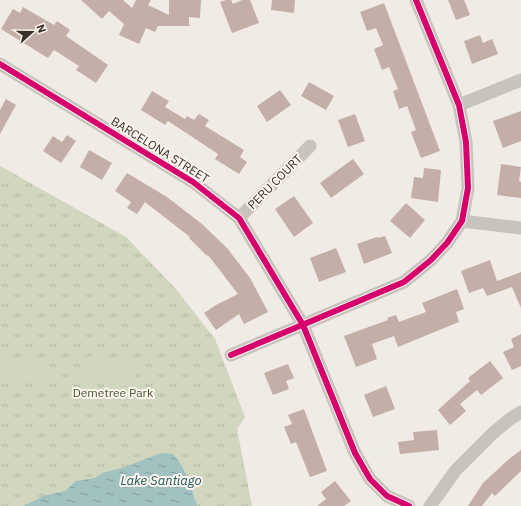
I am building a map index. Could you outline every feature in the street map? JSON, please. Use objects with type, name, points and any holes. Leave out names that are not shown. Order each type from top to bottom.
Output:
[{"type":"street","points":[[231,355],[404,282],[431,260],[447,243],[462,221],[468,188],[466,142],[459,105],[416,0]]},
{"type":"street","name":"BARCELONA STREET","points":[[0,64],[193,182],[240,218],[303,325],[355,453],[370,479],[387,496],[409,506]]},
{"type":"street","points":[[459,105],[521,80]]},
{"type":"street","name":"PERU COURT","points":[[240,218],[310,146]]},
{"type":"street","points":[[462,221],[521,228]]},
{"type":"street","points":[[430,506],[456,470],[493,433],[510,418],[521,412]]},
{"type":"green space","name":"Demetree Park","points":[[0,166],[126,237],[175,288],[215,339],[245,417],[237,429],[252,506],[0,506]]},
{"type":"green space","points":[[87,356],[136,361],[134,387],[85,383]]},
{"type":"green space","points":[[3,359],[45,364],[43,383],[1,379]]},
{"type":"water","name":"Lake Santiago","points":[[161,453],[173,454],[178,460],[188,479],[197,506],[24,506],[43,496],[65,491],[76,481],[95,478],[102,473],[122,468]]},
{"type":"building","points":[[81,0],[123,0],[132,8],[136,0],[151,0],[148,5],[169,15],[169,0],[201,0],[200,18],[189,17],[189,25],[191,26],[158,26],[155,32],[146,28],[139,44],[119,35],[124,24],[109,11],[102,19]]},
{"type":"building","points":[[231,0],[233,4],[242,0],[250,0],[259,23],[232,33],[220,2]]},
{"type":"building","points":[[272,0],[295,0],[294,13],[271,10]]},
{"type":"building","points":[[448,0],[464,0],[470,15],[456,20]]},
{"type":"building","points":[[384,3],[440,151],[421,158],[411,132],[416,130],[407,106],[399,109],[393,91],[398,89],[389,67],[382,70],[374,49],[383,45],[376,28],[367,31],[360,12]]},
{"type":"building","points":[[23,7],[54,25],[57,21],[70,30],[66,36],[108,65],[96,83],[76,70],[79,66],[54,50],[48,58],[1,29],[13,9],[20,13]]},
{"type":"building","points":[[480,35],[483,43],[492,39],[498,54],[472,64],[464,41]]},
{"type":"building","points":[[309,82],[334,96],[326,110],[301,96]]},
{"type":"building","points":[[280,90],[291,105],[267,122],[257,106]]},
{"type":"building","points":[[152,91],[169,101],[165,107],[185,119],[187,116],[194,120],[199,114],[209,120],[205,126],[244,150],[240,157],[247,162],[239,174],[215,159],[218,154],[168,121],[165,125],[141,110]]},
{"type":"building","points":[[6,99],[16,105],[0,134],[0,110]]},
{"type":"building","points":[[521,111],[521,141],[503,148],[493,121]]},
{"type":"building","points":[[355,114],[365,141],[348,147],[338,120]]},
{"type":"building","points":[[67,135],[76,141],[61,163],[43,151],[53,136],[62,142]]},
{"type":"building","points":[[89,150],[112,163],[102,180],[80,167]]},
{"type":"building","points":[[353,159],[364,174],[331,198],[320,183]]},
{"type":"building","points":[[501,164],[521,167],[519,181],[521,182],[521,198],[497,195]]},
{"type":"building","points":[[424,168],[441,170],[438,202],[411,198],[414,177],[423,178]]},
{"type":"building","points":[[127,173],[167,197],[202,224],[227,248],[250,278],[268,312],[244,324],[239,314],[216,330],[204,313],[238,294],[208,255],[207,256],[189,238],[190,237],[145,202],[137,214],[127,208],[131,202],[115,191]]},
{"type":"building","points":[[294,196],[313,223],[294,237],[275,209]]},
{"type":"building","points":[[406,203],[425,220],[410,238],[390,221]]},
{"type":"building","points":[[385,236],[392,253],[364,264],[357,244],[377,237]]},
{"type":"building","points":[[336,248],[346,272],[319,282],[310,258]]},
{"type":"building","points":[[490,260],[497,281],[521,272],[521,308],[512,287],[487,296],[483,288],[469,293],[461,271]]},
{"type":"building","points":[[457,289],[464,309],[456,312],[459,322],[398,347],[394,336],[372,344],[377,359],[356,367],[344,336],[388,320],[387,318],[396,315],[399,322],[426,312],[422,303]]},
{"type":"building","points":[[521,334],[521,366],[512,370],[503,352],[514,347],[511,339]]},
{"type":"building","points":[[490,361],[503,378],[481,395],[477,390],[460,404],[466,411],[450,425],[438,410],[470,381],[468,378]]},
{"type":"building","points":[[288,364],[294,378],[286,381],[289,389],[273,395],[264,373]]},
{"type":"building","points":[[386,386],[395,409],[373,417],[364,395]]},
{"type":"building","points":[[304,409],[327,471],[310,477],[296,442],[291,444],[284,427],[292,424],[288,415]]},
{"type":"building","points":[[437,430],[439,450],[400,454],[398,442],[414,440],[413,432]]},
{"type":"building","points":[[521,450],[521,471],[495,496],[492,493],[482,506],[468,506],[483,483]]},
{"type":"building","points":[[335,481],[351,501],[344,506],[317,506],[326,499],[321,492]]},
{"type":"cycle path","points":[[231,355],[404,282],[431,260],[447,243],[462,221],[468,188],[466,142],[459,105],[416,0]]},
{"type":"cycle path","points":[[0,64],[193,182],[239,218],[303,325],[355,453],[370,479],[387,496],[409,506]]}]
